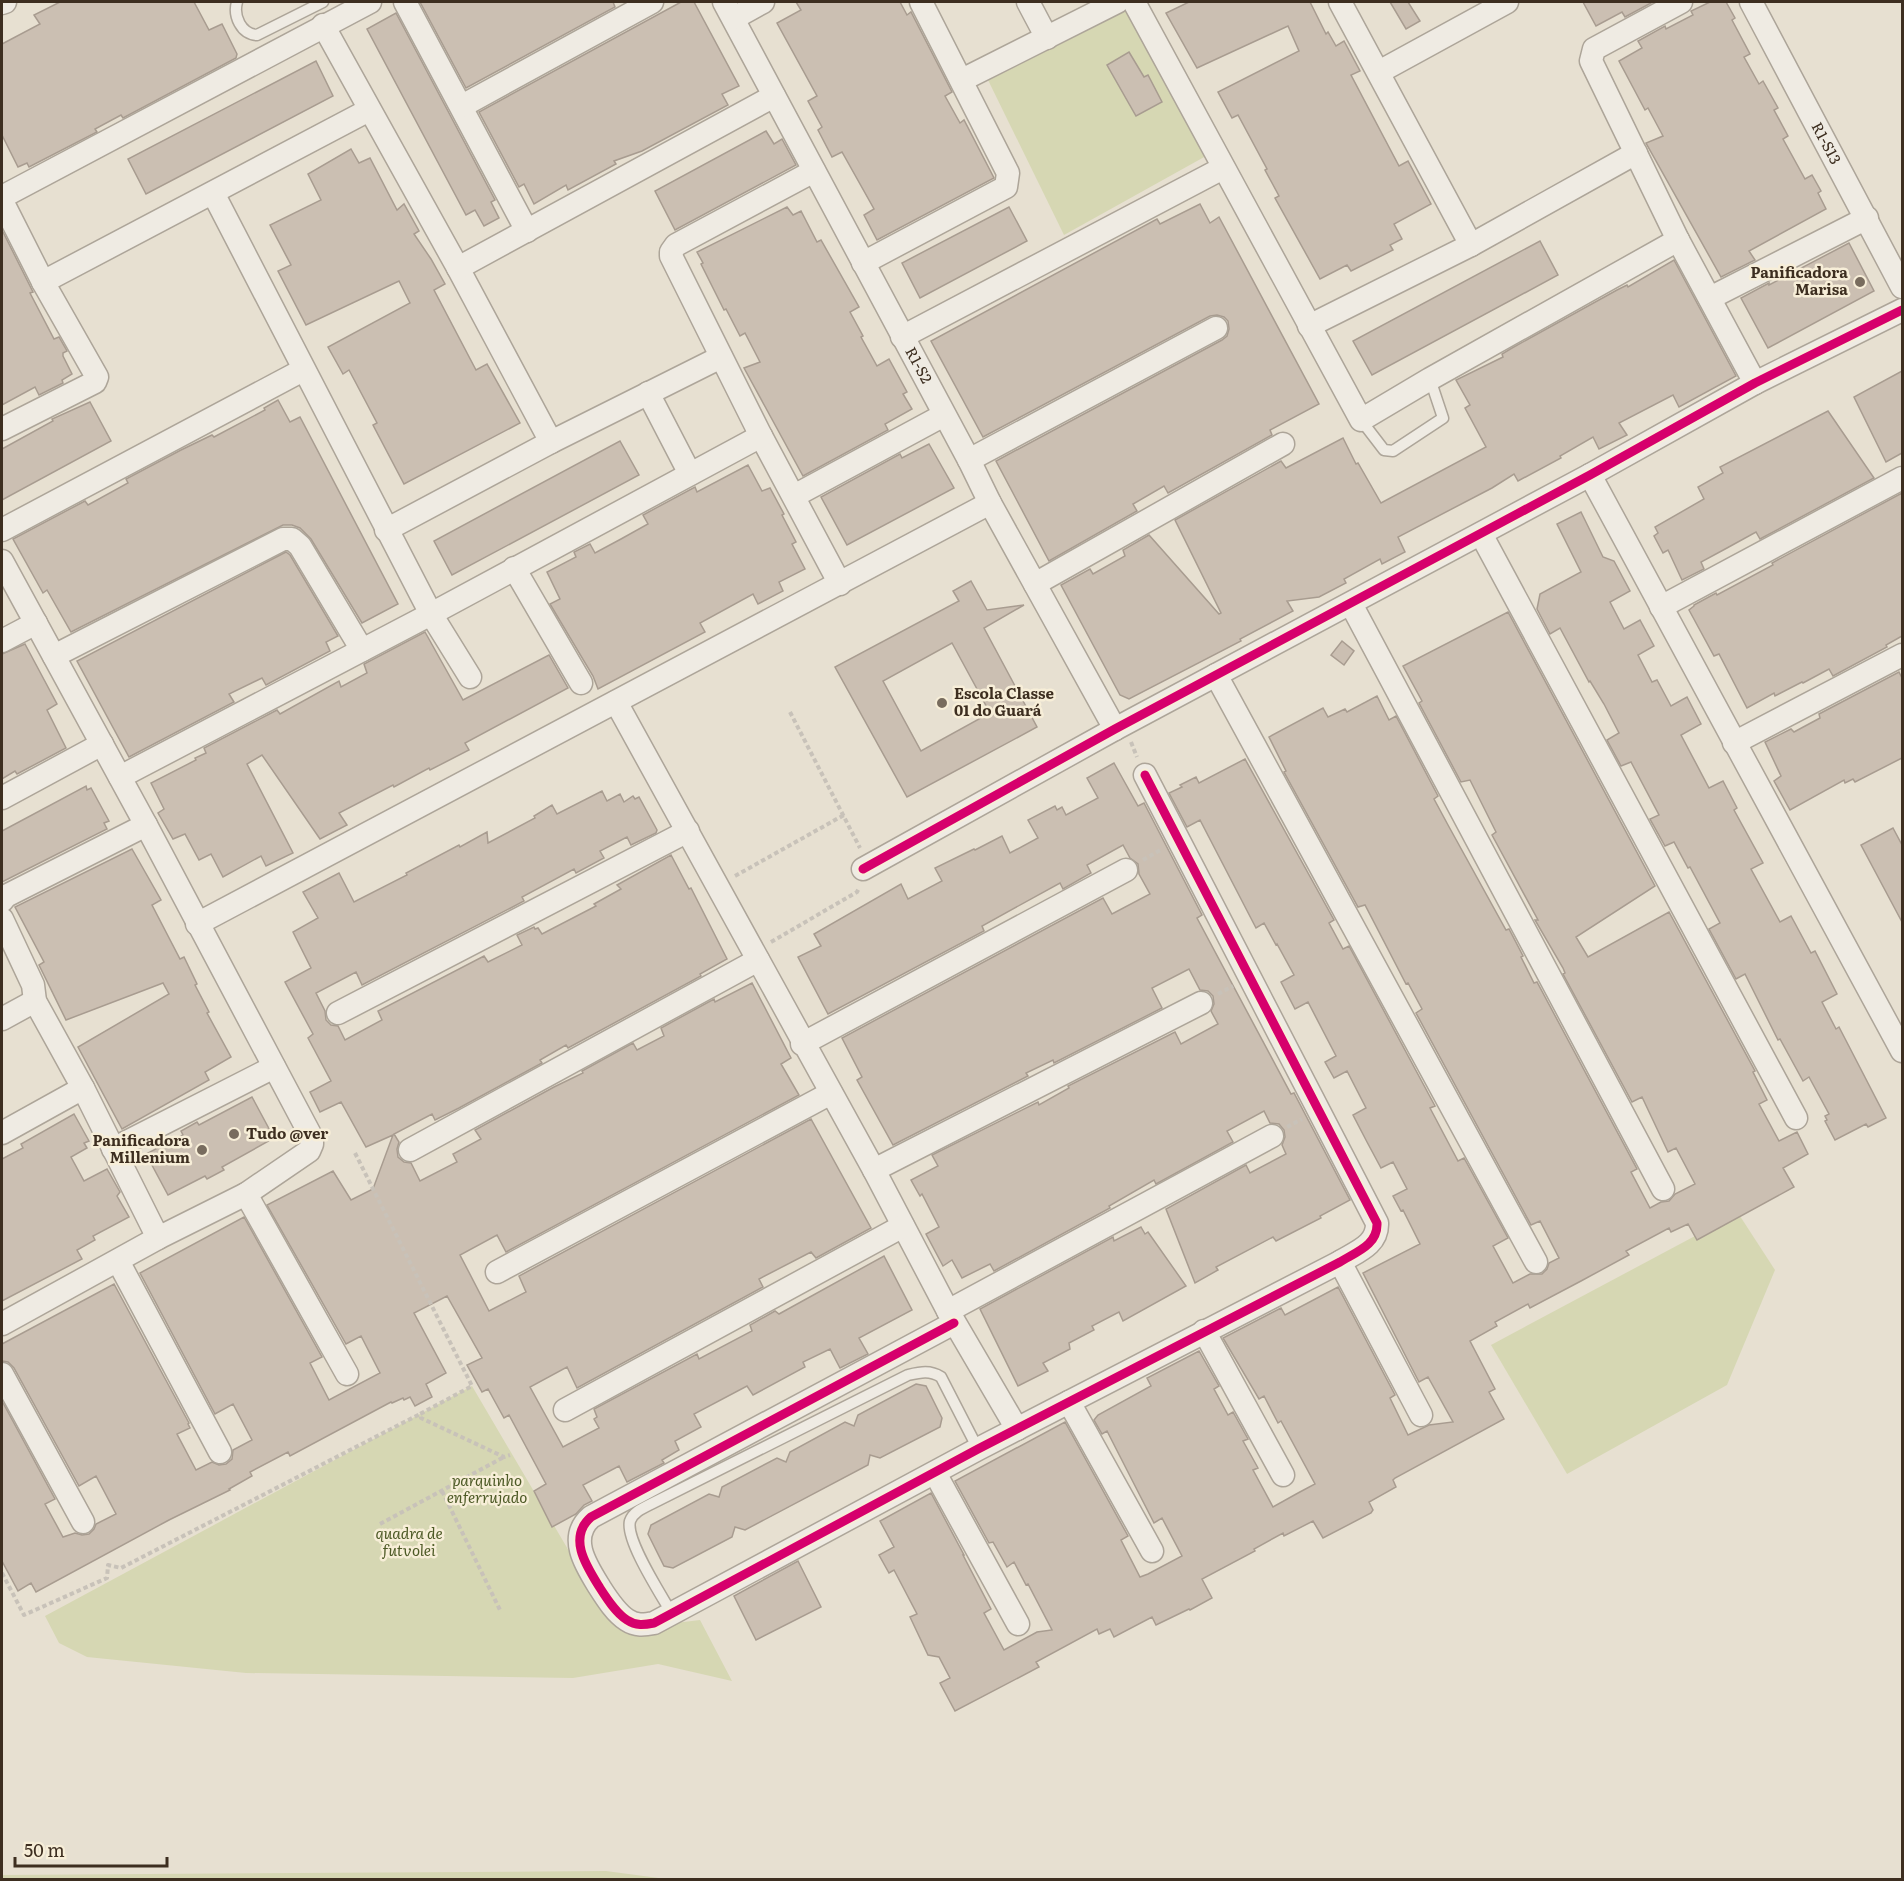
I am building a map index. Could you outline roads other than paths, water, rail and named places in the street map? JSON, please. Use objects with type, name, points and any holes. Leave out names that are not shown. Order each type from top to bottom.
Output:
[{"type":"street","points":[[2,429],[95,382],[96,379],[43,282],[2,199],[330,11],[370,2]]},
{"type":"street","points":[[405,2],[527,231]]},
{"type":"street","points":[[462,106],[652,2]]},
{"type":"street","points":[[729,10],[763,2]]},
{"type":"street","points":[[1028,2],[1047,38]]},
{"type":"street","points":[[962,80],[1117,2]]},
{"type":"street","points":[[1134,2],[1361,420],[1678,240]]},
{"type":"street","points":[[1340,2],[1471,244]]},
{"type":"street","points":[[1379,72],[1507,2]]},
{"type":"street","points":[[1681,2],[1594,49],[1591,61],[1678,240],[1755,383]]},
{"type":"street","name":"R1-S13","points":[[1751,2],[1902,287]]},
{"type":"street","points":[[863,263],[1006,187],[1008,173],[926,3]]},
{"type":"street","name":"R1-S2","points":[[729,10],[990,503],[1120,727]]},
{"type":"street","points":[[330,11],[369,110],[458,268],[551,442]]},
{"type":"street","points":[[458,268],[774,96]]},
{"type":"street","points":[[43,282],[369,110]]},
{"type":"street","points":[[1309,326],[1471,244],[1636,153]]},
{"type":"street","points":[[902,337],[1224,168]]},
{"type":"street","points":[[814,171],[673,248],[671,256],[761,436],[840,584]]},
{"type":"street","points":[[213,194],[386,530],[431,614],[470,677]]},
{"type":"street","points":[[1710,298],[1867,218]]},
{"type":"street","points":[[866,859],[1351,604],[1755,383],[1902,310]]},
{"type":"street","points":[[969,460],[1216,328]]},
{"type":"street","points":[[386,530],[551,442],[721,357]]},
{"type":"street","points":[[2,531],[303,370]]},
{"type":"street","points":[[648,393],[690,474]]},
{"type":"street","points":[[794,496],[944,415]]},
{"type":"street","points":[[120,777],[431,614],[761,436]]},
{"type":"street","points":[[1035,584],[1283,444]]},
{"type":"street","points":[[1590,475],[1902,1051]]},
{"type":"street","points":[[1661,607],[1902,478]]},
{"type":"street","points":[[197,924],[990,503]]},
{"type":"street","points":[[1481,534],[1796,1118]]},
{"type":"street","points":[[54,656],[283,539],[292,539],[300,546],[362,650]]},
{"type":"street","points":[[2,561],[146,825],[312,1138],[309,1151],[246,1194],[158,1238],[2,1324]]},
{"type":"street","points":[[514,568],[581,683]]},
{"type":"street","points":[[1351,604],[1663,1189]]},
{"type":"street","points":[[2,641],[36,623]]},
{"type":"street","points":[[1734,743],[1902,655]]},
{"type":"street","points":[[1216,675],[1536,1262]]},
{"type":"street","points":[[616,702],[802,1044],[874,1170],[951,1317],[1017,1429]]},
{"type":"street","points":[[2,798],[102,744]]},
{"type":"street","points":[[1145,776],[1377,1223],[1372,1243],[1340,1262],[978,1449],[654,1623],[638,1625],[626,1620],[605,1596],[583,1557],[580,1535],[584,1523],[1272,1136]]},
{"type":"street","points":[[2,901],[6,896],[146,825]]},
{"type":"street","points":[[338,1013],[688,831]]},
{"type":"street","points":[[802,1044],[1126,870]]},
{"type":"street","points":[[2,919],[33,985],[35,1001],[83,1088],[158,1238]]},
{"type":"street","points":[[410,1150],[756,956]]},
{"type":"street","points":[[2,1019],[35,1001]]},
{"type":"street","points":[[874,1170],[1201,1003]]},
{"type":"street","points":[[113,1149],[274,1068]]},
{"type":"street","points":[[2,1133],[83,1088]]},
{"type":"street","points":[[497,1272],[831,1094]]},
{"type":"street","points":[[246,1194],[347,1374]]},
{"type":"street","points":[[565,1410],[903,1226]]},
{"type":"street","points":[[118,1261],[220,1452]]},
{"type":"street","points":[[1340,1262],[1421,1415]]},
{"type":"street","points":[[1204,1331],[1283,1474]]},
{"type":"street","points":[[2,1374],[84,1522]]},
{"type":"street","points":[[1069,1402],[1152,1551]]},
{"type":"street","points":[[935,1473],[1018,1624]]},
{"type":"lane","points":[[237,2],[235,10],[243,29],[250,34],[258,34],[330,11]]},
{"type":"lane","points":[[1361,420],[1384,450],[1393,452],[1443,418],[1430,379]]},
{"type":"lane","points":[[672,1614],[637,1552],[630,1529],[630,1521],[635,1514],[651,1504],[887,1385],[908,1375],[921,1372],[933,1372],[942,1377],[978,1449]]},
{"type":"place","name":"Panificadora Marisa","points":[[1860,282]]},
{"type":"place","name":"Escola Classe 01 do Guará","points":[[942,703]]},
{"type":"place","name":"Tudo @ver","points":[[234,1134]]},
{"type":"place","name":"Panificadora Millenium","points":[[202,1150]]},
{"type":"park label","name":"parquinho enferrujado","points":[[487,1490]]},
{"type":"park label","name":"quadra de futvolei","points":[[409,1542]]}]
